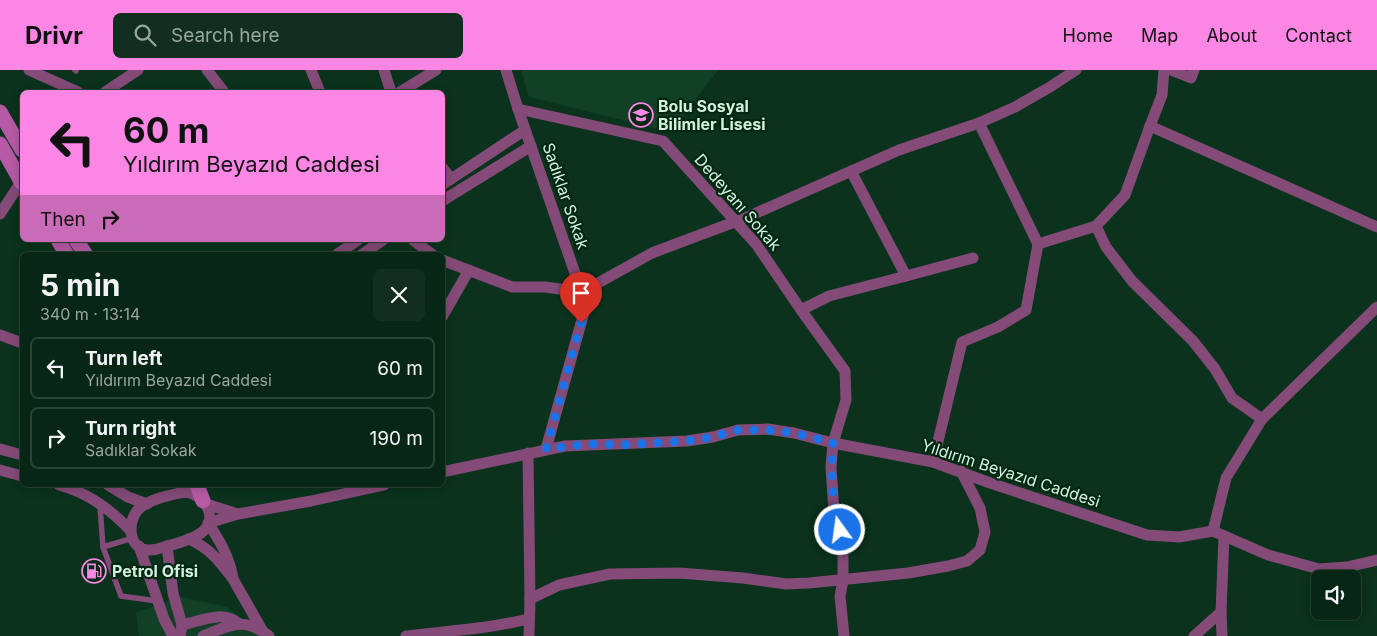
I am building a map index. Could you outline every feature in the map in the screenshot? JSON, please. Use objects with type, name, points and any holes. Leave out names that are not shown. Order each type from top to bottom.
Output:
[{"type":"main road","points":[[0,112],[20,147]]},
{"type":"main road","points":[[0,144],[20,179]]},
{"type":"main road","points":[[197,487],[204,502]]},
{"type":"street","points":[[29,70],[74,90]]},
{"type":"street","points":[[108,90],[138,70]]},
{"type":"street","points":[[207,70],[222,90]]},
{"type":"street","points":[[311,70],[319,90]]},
{"type":"street","points":[[384,70],[390,90]]},
{"type":"street","points":[[403,90],[436,70]]},
{"type":"street","name":"Sadıklar Sokak","points":[[506,70],[518,110],[586,305],[546,449]]},
{"type":"street","points":[[445,261],[512,287],[545,287],[582,292],[652,253],[736,221],[899,150],[979,123],[1015,107],[1076,70]]},
{"type":"street","points":[[1038,244],[1096,226],[1125,195],[1162,95],[1164,70]]},
{"type":"street","points":[[1171,70],[1191,78],[1194,70]]},
{"type":"street","name":"Dedeyanı Sokak","points":[[518,110],[662,141],[756,244],[845,371],[846,400],[833,443],[831,467],[834,512],[840,530],[843,555],[843,581],[840,596],[844,636]]},
{"type":"street","points":[[933,462],[962,342],[998,327],[1026,310],[1038,244],[979,123]]},
{"type":"street","points":[[1150,126],[1377,227]]},
{"type":"street","points":[[447,182],[525,130]]},
{"type":"street","points":[[445,199],[531,146]]},
{"type":"street","points":[[851,171],[906,276]]},
{"type":"street","points":[[0,214],[20,185]]},
{"type":"street","points":[[1096,226],[1106,248],[1132,281],[1193,341],[1215,369],[1232,398],[1262,419]]},
{"type":"street","points":[[340,252],[355,242]]},
{"type":"street","points":[[365,252],[380,242]]},
{"type":"street","points":[[417,242],[430,252]]},
{"type":"street","points":[[801,310],[828,296],[973,258]]},
{"type":"street","points":[[445,312],[469,270]]},
{"type":"street","points":[[1377,307],[1262,419],[1226,478],[1213,531],[1268,554],[1319,569],[1347,567],[1377,560]]},
{"type":"street","points":[[0,335],[20,342]]},
{"type":"street","name":"Yıldırım Beyazıd Caddesi","points":[[445,471],[546,449],[588,444],[622,445],[687,441],[713,437],[738,430],[768,430],[794,433],[833,443],[933,462],[1147,535],[1179,537],[1213,531]]},
{"type":"street","points":[[0,449],[20,455]]},
{"type":"street","points":[[528,453],[529,636]]},
{"type":"street","points":[[0,470],[20,475]]},
{"type":"street","points":[[530,599],[559,585],[610,574],[680,574],[743,578],[786,584],[843,581],[948,566],[966,561],[980,550],[985,532],[980,508],[961,471]]},
{"type":"street","points":[[67,487],[100,504],[116,516],[144,549],[151,550],[189,539],[202,533],[208,523],[209,512],[204,502]]},
{"type":"street","points":[[111,487],[128,497],[147,504]]},
{"type":"street","points":[[161,498],[169,487]]},
{"type":"street","points":[[208,523],[238,514],[311,502],[375,487]]},
{"type":"street","points":[[173,636],[164,619],[134,538],[132,517],[147,504],[161,498],[185,492],[193,493],[204,502],[238,514]]},
{"type":"street","points":[[208,523],[218,537],[231,564],[233,579]]},
{"type":"street","points":[[1222,636],[1224,536]]},
{"type":"street","points":[[189,539],[212,552],[233,579],[265,634]]},
{"type":"street","points":[[167,546],[173,593],[181,631],[220,616],[230,617],[238,623]]},
{"type":"street","points":[[1194,636],[1221,612]]},
{"type":"street","points":[[406,636],[485,628],[528,619]]},
{"type":"street","points":[[204,636],[238,623],[246,623],[265,634]]},
{"type":"lane","points":[[100,504],[103,547],[121,596],[158,601]]},
{"type":"lane","points":[[103,547],[134,538]]},
{"type":"shaded area","name":"Bolu Sosyal Bilimler Lisesi","points":[[521,70],[718,70],[670,132],[529,97]]},
{"type":"shaded area","points":[[182,597],[227,607],[266,636],[139,636],[136,612]]},
{"type":"place","name":"Bolu Sosyal Bilimler Lisesi","points":[[641,115]]},
{"type":"place","name":"Petrol Ofisi","points":[[94,571]]},
{"type":"route","points":[[581,323],[546,449],[588,444],[622,445],[687,441],[713,437],[738,430],[768,430],[794,433],[833,443],[831,467],[834,512],[840,530]]}]
